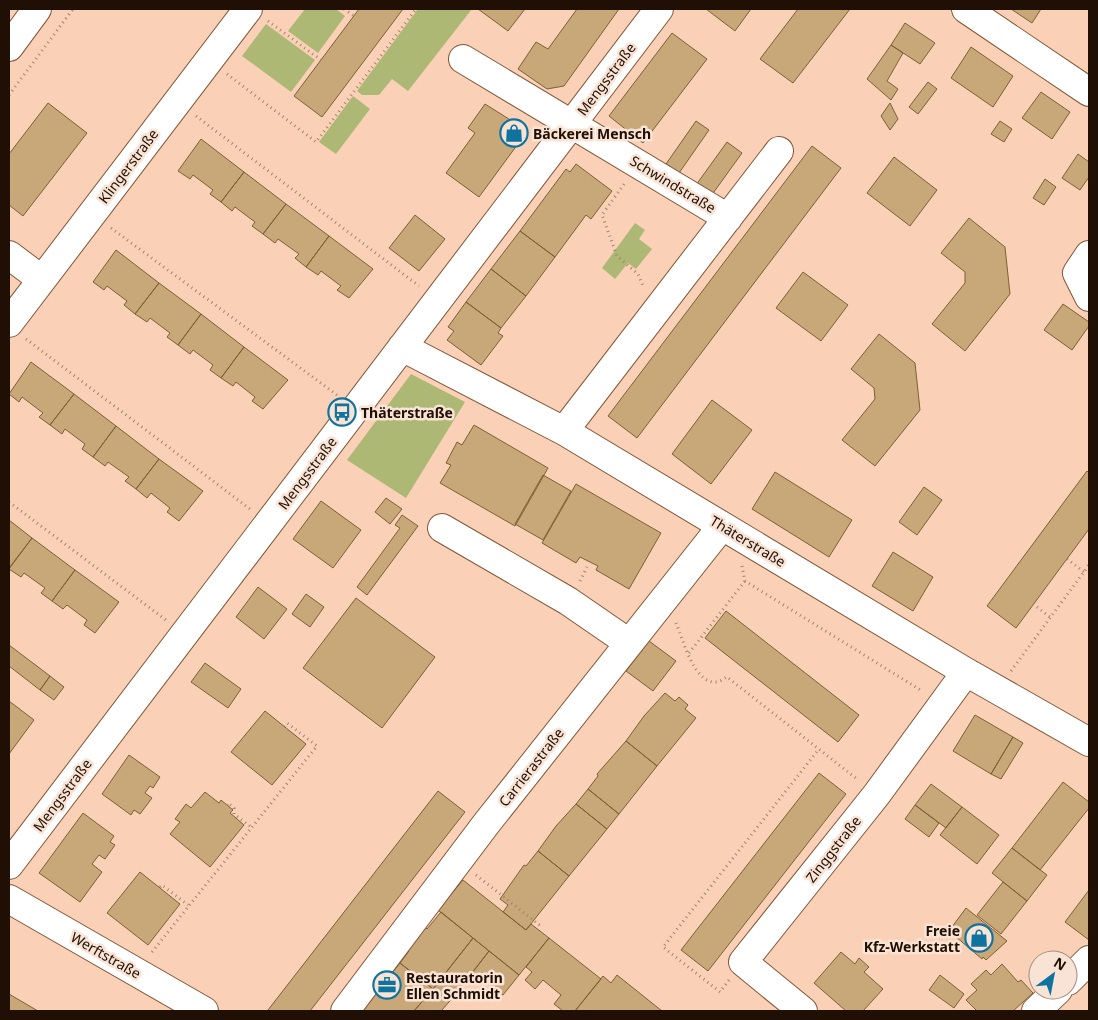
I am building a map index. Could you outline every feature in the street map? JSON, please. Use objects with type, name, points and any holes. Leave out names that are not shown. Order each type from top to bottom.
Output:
[{"type":"street","points":[[9,47],[38,9]]},
{"type":"street","name":"Mengsstraße","points":[[9,865],[659,9]]},
{"type":"street","points":[[966,9],[1089,92]]},
{"type":"street","name":"Klingerstraße","points":[[17,331],[41,279],[209,60],[258,14]]},
{"type":"street","name":"Schwindstraße","points":[[463,58],[728,218]]},
{"type":"street","name":"Schwindstraße","points":[[564,431],[779,151]]},
{"type":"street","points":[[1089,255],[1077,273],[1089,297]]},
{"type":"street","points":[[9,256],[41,279]]},
{"type":"street","name":"Thäterstraße","points":[[402,347],[564,431],[966,672],[1089,742]]},
{"type":"street","points":[[442,528],[568,601],[629,644]]},
{"type":"street","name":"Carrierastraße","points":[[345,1011],[458,861],[666,597],[729,530]]},
{"type":"street","name":"Zinggstraße","points":[[744,962],[877,794],[966,672]]},
{"type":"street","name":"Werftstraße","points":[[9,899],[204,1011]]},
{"type":"street","points":[[1078,971],[1089,960]]},
{"type":"street","points":[[744,962],[803,1011]]},
{"type":"street","points":[[1036,1011],[1048,1000]]},
{"type":"path","points":[[9,95],[73,9]]},
{"type":"path","points":[[344,9],[354,16]]},
{"type":"path","points":[[209,60],[316,142],[416,9]]},
{"type":"path","points":[[258,14],[321,60]]},
{"type":"path","points":[[177,102],[438,300]]},
{"type":"path","points":[[639,164],[602,215],[617,256],[638,274],[644,289],[661,305]]},
{"type":"path","points":[[92,214],[355,409]]},
{"type":"path","points":[[17,331],[268,523]]},
{"type":"path","points":[[9,502],[185,634]]},
{"type":"path","points":[[729,530],[745,581],[923,692]]},
{"type":"path","points":[[1067,559],[1084,572]]},
{"type":"path","points":[[997,690],[1089,565]]},
{"type":"path","points":[[688,653],[745,581]]},
{"type":"path","points":[[666,597],[695,671],[705,680],[716,682],[727,677],[877,794]]},
{"type":"path","points":[[1033,604],[1050,617]]},
{"type":"path","points":[[136,972],[316,746],[287,723],[284,726]]},
{"type":"path","points":[[744,962],[720,992],[663,947],[819,748]]},
{"type":"path","points":[[227,805],[228,803],[234,808],[234,814],[251,827]]},
{"type":"path","points":[[458,861],[542,928]]},
{"type":"path","points":[[160,888],[162,885],[188,906]]},
{"type":"green space","points":[[305,9],[336,9],[345,16],[318,53],[288,31]]},
{"type":"green space","points":[[418,9],[472,9],[408,91],[392,79],[379,95],[362,95],[357,91]]},
{"type":"green space","points":[[266,24],[315,60],[291,92],[242,56]]},
{"type":"green space","points":[[353,96],[370,109],[336,154],[319,142]]},
{"type":"green space","points":[[635,223],[645,230],[639,239],[652,249],[636,269],[628,263],[615,279],[602,268]]},
{"type":"green space","points":[[411,374],[465,402],[406,498],[347,460]]},
{"type":"building","points":[[359,9],[403,9],[322,117],[294,96]]},
{"type":"building","points":[[478,9],[525,9],[508,31]]},
{"type":"building","points":[[577,9],[619,9],[564,86],[547,89],[518,69],[536,42],[548,49]]},
{"type":"building","points":[[706,9],[751,9],[735,31]]},
{"type":"building","points":[[798,9],[850,9],[793,83],[760,59]]},
{"type":"building","points":[[1011,9],[1041,9],[1032,23]]},
{"type":"building","points":[[905,23],[935,43],[920,64],[891,45]]},
{"type":"building","points":[[672,33],[707,59],[643,143],[609,116]]},
{"type":"building","points":[[891,45],[903,53],[887,81],[898,89],[891,100],[867,79]]},
{"type":"building","points":[[971,47],[1013,76],[993,107],[951,78]]},
{"type":"building","points":[[928,82],[937,89],[918,114],[909,107]]},
{"type":"building","points":[[1041,92],[1070,112],[1052,139],[1022,118]]},
{"type":"building","points":[[48,103],[87,133],[23,216],[9,205],[9,154]]},
{"type":"building","points":[[890,103],[898,119],[890,130],[881,116]]},
{"type":"building","points":[[485,104],[520,126],[523,137],[479,197],[446,173],[475,133],[468,128]]},
{"type":"building","points":[[696,121],[709,130],[679,173],[666,164]]},
{"type":"building","points":[[1000,121],[1012,129],[1004,142],[991,134]]},
{"type":"building","points":[[201,139],[244,172],[221,202],[210,194],[213,190],[193,175],[190,179],[178,171]]},
{"type":"building","points":[[727,142],[742,153],[711,196],[696,185]]},
{"type":"building","points":[[812,146],[841,168],[637,438],[608,416]]},
{"type":"building","points":[[1078,154],[1089,162],[1089,177],[1080,190],[1062,178]]},
{"type":"building","points":[[894,157],[937,190],[910,226],[867,193]]},
{"type":"building","points":[[576,164],[612,191],[591,219],[586,215],[555,257],[520,231],[566,169],[570,172]]},
{"type":"building","points":[[244,172],[286,204],[263,234],[252,226],[255,222],[235,207],[232,211],[221,202]]},
{"type":"building","points":[[1045,179],[1056,187],[1044,205],[1033,198]]},
{"type":"building","points":[[286,204],[329,236],[306,267],[295,258],[299,254],[278,239],[275,243],[263,234]]},
{"type":"building","points":[[415,215],[445,239],[419,271],[389,248]]},
{"type":"building","points":[[969,218],[1005,247],[1010,294],[965,351],[932,324],[965,283],[965,272],[941,253]]},
{"type":"building","points":[[520,231],[555,257],[526,296],[491,269]]},
{"type":"building","points":[[329,236],[373,269],[349,298],[337,290],[341,286],[321,271],[318,275],[306,267]]},
{"type":"building","points":[[116,250],[159,283],[135,314],[124,305],[127,301],[107,286],[104,290],[93,282]]},
{"type":"building","points":[[491,269],[526,296],[501,328],[466,302]]},
{"type":"building","points":[[803,272],[848,305],[821,341],[776,308]]},
{"type":"building","points":[[159,283],[201,314],[178,345],[167,337],[170,333],[150,318],[147,322],[135,314]]},
{"type":"building","points":[[466,302],[501,328],[498,333],[503,336],[481,365],[447,340],[454,331],[448,327]]},
{"type":"building","points":[[1063,304],[1089,322],[1089,326],[1072,350],[1044,330]]},
{"type":"building","points":[[201,314],[244,347],[221,378],[210,370],[213,365],[193,350],[190,354],[178,345]]},
{"type":"building","points":[[879,334],[915,363],[920,410],[875,466],[842,440],[875,399],[874,388],[851,369]]},
{"type":"building","points":[[244,347],[288,380],[263,409],[252,401],[255,397],[236,382],[233,386],[221,378]]},
{"type":"building","points":[[31,362],[74,394],[50,425],[39,417],[43,413],[22,397],[19,402],[9,394]]},
{"type":"building","points":[[74,394],[116,426],[93,457],[82,449],[85,444],[65,429],[62,434],[50,425]]},
{"type":"building","points":[[712,400],[752,430],[711,484],[672,454]]},
{"type":"building","points":[[474,425],[548,468],[515,526],[440,483],[451,465],[446,463],[457,442],[462,445]]},
{"type":"building","points":[[116,426],[159,459],[136,489],[125,481],[129,477],[108,462],[105,466],[93,457]]},
{"type":"building","points":[[159,459],[203,491],[179,521],[167,512],[170,508],[151,493],[147,498],[136,489]]},
{"type":"building","points":[[1087,471],[1089,473],[1089,529],[1016,628],[987,606]]},
{"type":"building","points":[[775,472],[852,520],[829,557],[752,509]]},
{"type":"building","points":[[543,475],[571,491],[543,540],[515,524]]},
{"type":"building","points":[[576,484],[661,533],[629,589],[596,570],[598,566],[580,557],[576,563],[542,543]]},
{"type":"building","points":[[924,487],[942,500],[917,535],[899,522]]},
{"type":"building","points":[[386,498],[402,509],[390,524],[375,512]]},
{"type":"building","points":[[321,501],[361,530],[333,568],[293,539]]},
{"type":"building","points":[[402,515],[418,526],[367,595],[357,587],[400,528],[395,525]]},
{"type":"building","points":[[9,520],[32,538],[9,568]]},
{"type":"building","points":[[32,538],[75,570],[52,601],[41,593],[45,588],[24,573],[21,577],[9,569]]},
{"type":"building","points":[[893,552],[933,577],[913,611],[872,586]]},
{"type":"building","points":[[75,570],[119,602],[95,633],[84,625],[87,620],[67,605],[63,609],[52,601]]},
{"type":"building","points":[[258,587],[287,609],[264,639],[236,617]]},
{"type":"building","points":[[306,594],[324,607],[310,627],[292,614]]},
{"type":"building","points":[[356,598],[435,657],[382,728],[303,668]]},
{"type":"building","points":[[726,611],[859,715],[838,742],[705,638]]},
{"type":"building","points":[[649,641],[676,661],[653,691],[626,671]]},
{"type":"building","points":[[9,645],[50,676],[40,690],[9,666]]},
{"type":"building","points":[[205,663],[241,689],[228,708],[191,682]]},
{"type":"building","points":[[50,676],[64,687],[54,700],[40,690]]},
{"type":"building","points":[[665,693],[675,701],[679,697],[688,705],[685,709],[696,718],[657,766],[626,741],[644,716]]},
{"type":"building","points":[[9,701],[34,720],[9,754]]},
{"type":"building","points":[[265,711],[306,744],[272,785],[231,752]]},
{"type":"building","points":[[975,715],[1013,737],[991,774],[953,751]]},
{"type":"building","points":[[1013,737],[1023,743],[1001,779],[991,774]]},
{"type":"building","points":[[626,741],[657,766],[619,814],[588,789],[598,776],[597,774]]},
{"type":"building","points":[[129,755],[160,777],[153,788],[150,786],[145,793],[152,798],[140,814],[134,810],[131,815],[102,794]]},
{"type":"building","points":[[819,773],[846,794],[708,971],[681,950]]},
{"type":"building","points":[[1063,782],[1089,802],[1089,808],[1040,870],[1012,848]]},
{"type":"building","points":[[931,784],[962,807],[946,828],[915,805]]},
{"type":"building","points":[[588,789],[619,814],[607,829],[576,804]]},
{"type":"building","points":[[438,791],[465,812],[310,1011],[268,1010]]},
{"type":"building","points":[[205,792],[219,803],[221,800],[233,810],[230,813],[244,825],[210,867],[170,834],[180,822],[175,819],[186,804],[191,808]]},
{"type":"building","points":[[576,804],[607,829],[569,876],[538,851],[556,826]]},
{"type":"building","points":[[915,805],[939,823],[929,837],[905,819]]},
{"type":"building","points":[[962,807],[999,835],[977,864],[940,835]]},
{"type":"building","points":[[83,813],[114,836],[110,842],[115,845],[105,859],[99,855],[92,864],[102,872],[80,902],[39,873]]},
{"type":"building","points":[[1012,848],[1047,875],[1027,901],[992,873]]},
{"type":"building","points":[[538,851],[569,876],[526,930],[503,912],[508,905],[500,899],[524,865],[526,866]]},
{"type":"building","points":[[140,872],[180,904],[148,945],[107,913]]},
{"type":"building","points":[[463,880],[526,930],[531,924],[549,938],[519,975],[438,910]]},
{"type":"building","points":[[1003,882],[1027,901],[1001,934],[977,915]]},
{"type":"building","points":[[1089,890],[1089,940],[1065,922]]},
{"type":"building","points":[[966,908],[1007,941],[986,960],[983,957],[982,959],[949,931]]},
{"type":"building","points":[[441,912],[473,938],[433,989],[400,963],[409,951],[407,950],[425,927],[427,929]]},
{"type":"building","points":[[473,938],[489,951],[449,1002],[433,989]]},
{"type":"building","points":[[549,938],[601,979],[575,1011],[563,1011],[554,1004],[561,995],[543,980],[535,989],[525,980],[532,972],[526,967]]},
{"type":"building","points":[[489,951],[519,975],[503,995],[473,972]]},
{"type":"building","points":[[841,952],[855,964],[859,958],[869,967],[864,972],[883,989],[863,1011],[846,1011],[814,983]]},
{"type":"building","points":[[400,963],[433,989],[414,1011],[362,1011],[370,1000],[368,998],[385,977],[387,979]]},
{"type":"building","points":[[1002,964],[1018,982],[1021,980],[1028,988],[1028,998],[1013,1011],[977,1011],[966,1000],[977,990],[971,984],[986,970],[991,975]]},
{"type":"building","points":[[617,975],[662,1011],[575,1011],[603,976],[611,983]]},
{"type":"building","points":[[940,975],[964,994],[954,1008],[929,990]]},
{"type":"building","points":[[433,989],[449,1002],[441,1011],[414,1011]]},
{"type":"building","points":[[9,994],[38,1011],[9,1011]]},
{"type":"place","name":"Bäckerei Mensch","points":[[514,133]]},
{"type":"place","name":"Thäterstraße","points":[[342,412]]},
{"type":"place","name":"Freie Kfz-Werkstatt","points":[[979,938]]},
{"type":"place","name":"Restauratorin Ellen Schmidt","points":[[387,985]]}]
